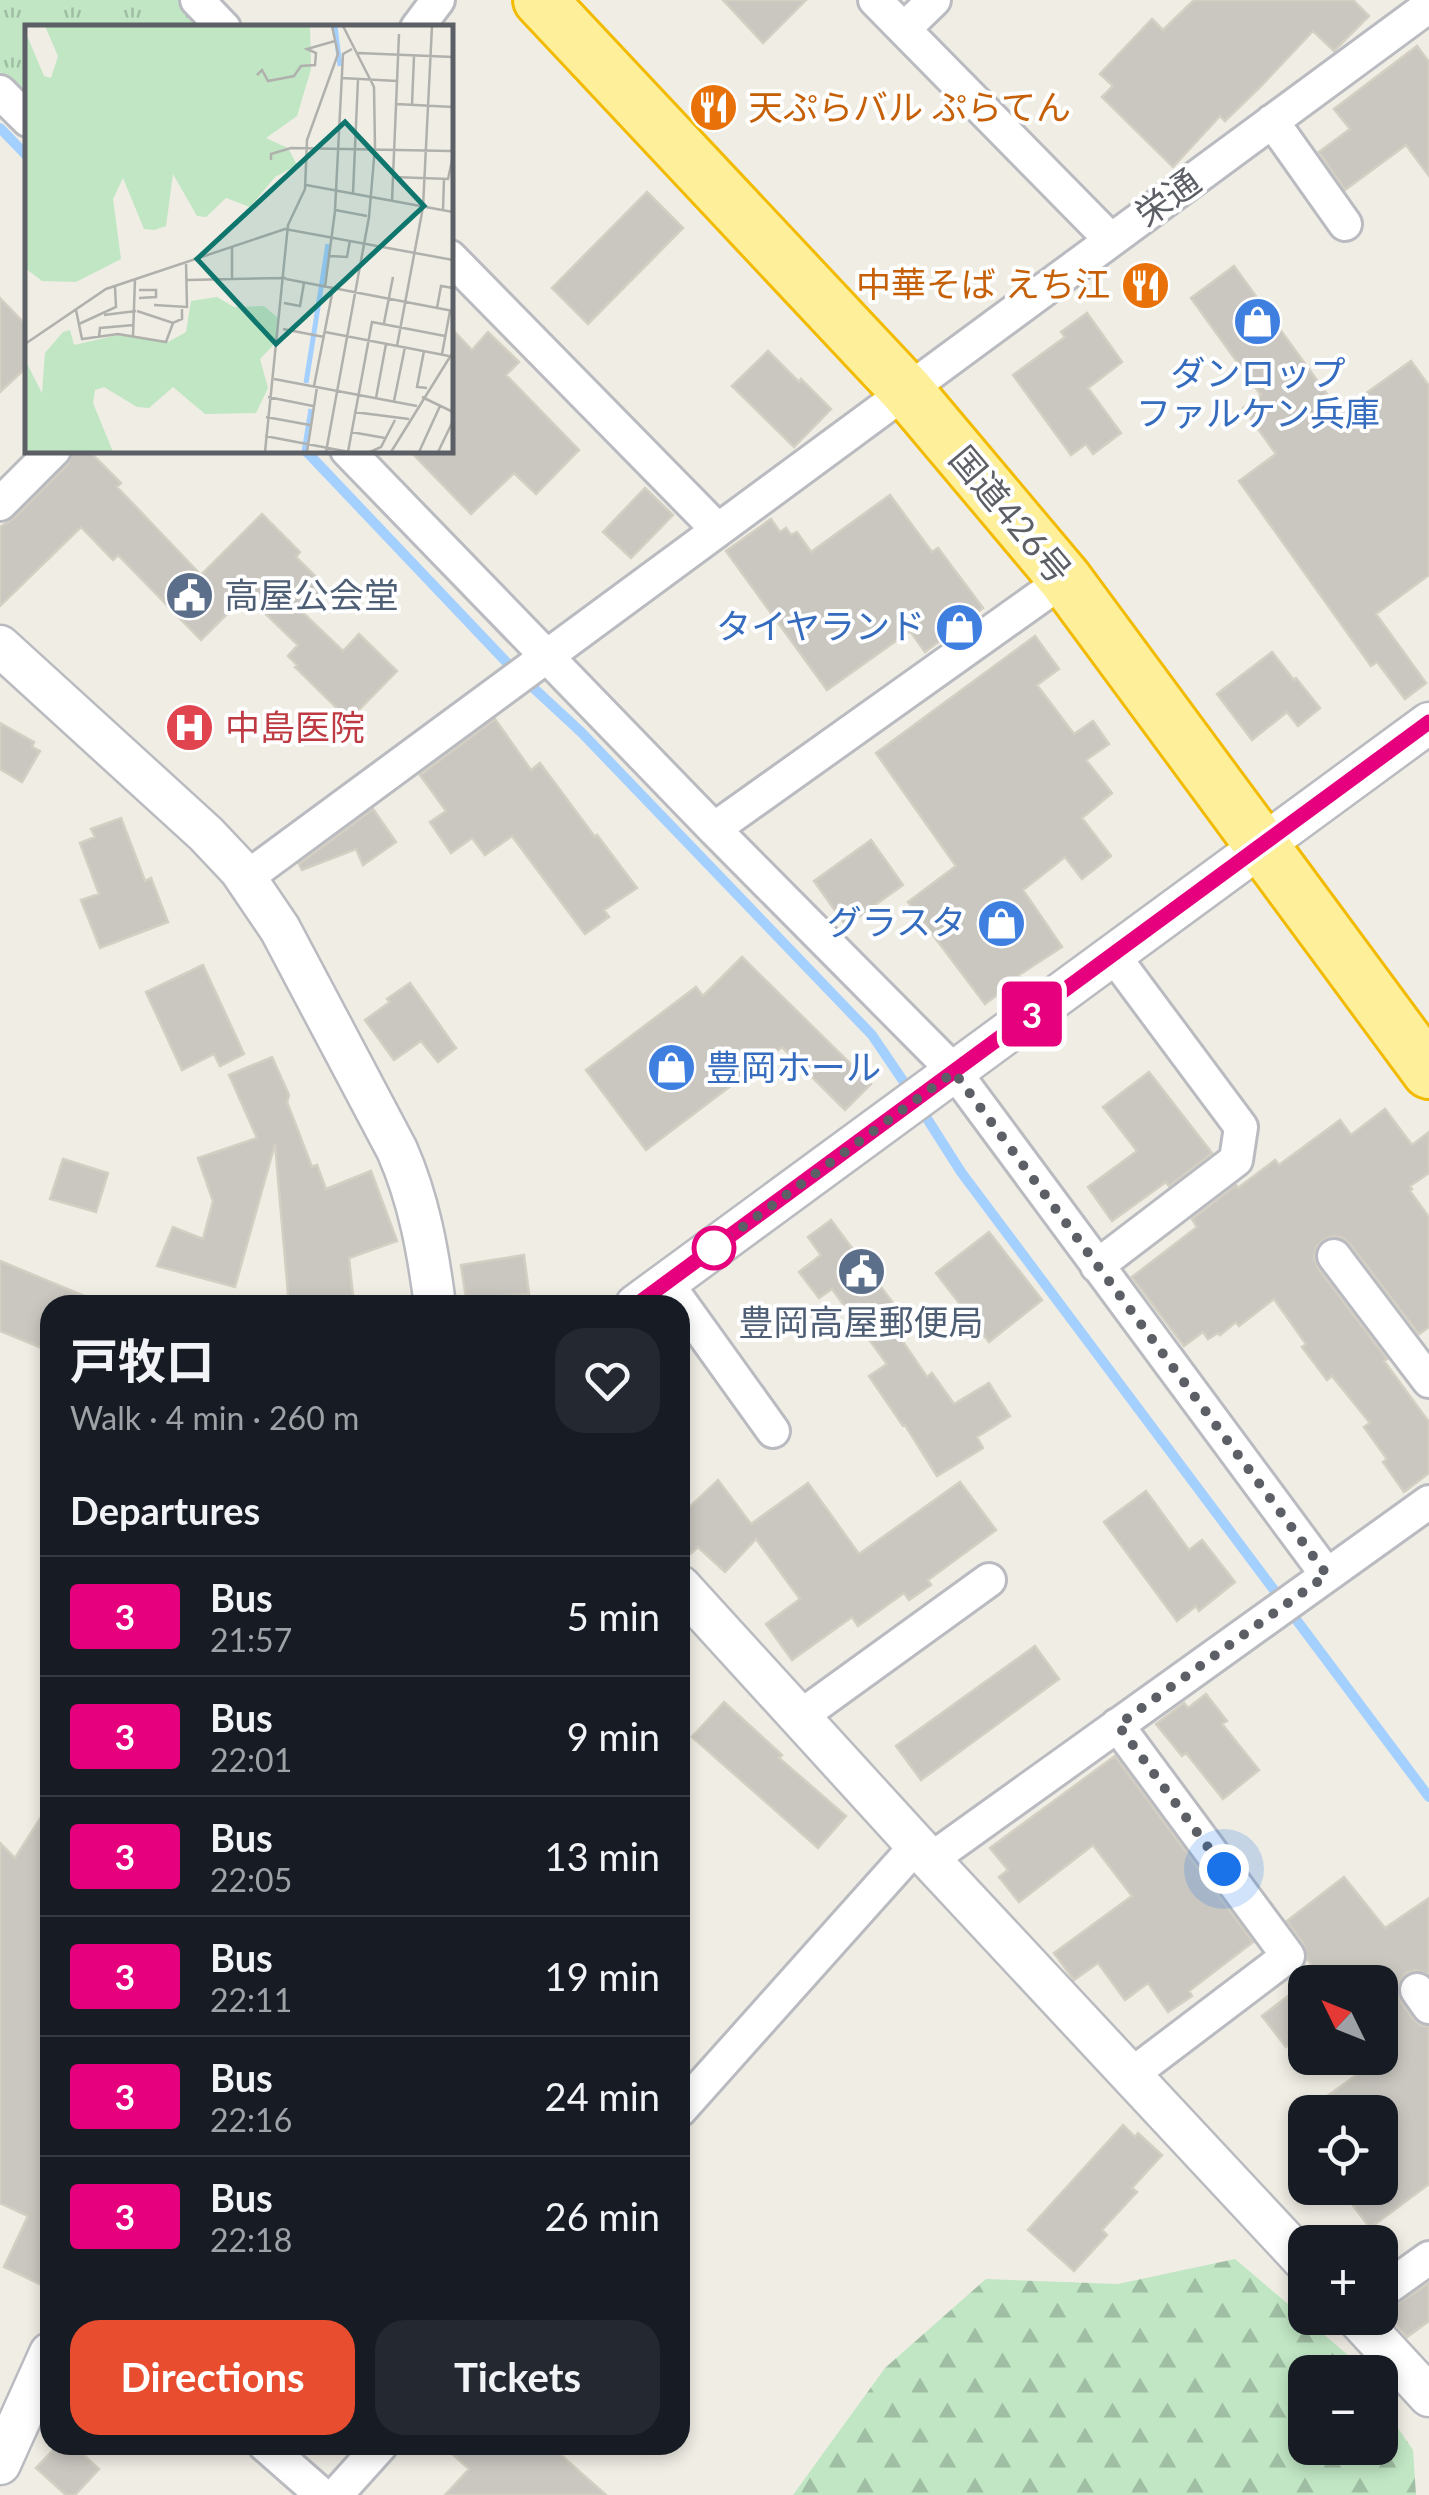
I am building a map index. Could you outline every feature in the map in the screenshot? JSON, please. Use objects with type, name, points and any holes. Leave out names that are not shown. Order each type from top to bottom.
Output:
[{"type":"highway","name":"国道426号","points":[[540,0],[906,390],[1065,579],[1429,1072]]},
{"type":"street","points":[[197,0],[221,25]]},
{"type":"street","points":[[419,25],[438,0]]},
{"type":"street","points":[[875,0],[1111,240]]},
{"type":"street","points":[[904,30],[934,0]]},
{"type":"street","points":[[1422,0],[1429,7]]},
{"type":"street","name":"栄通","points":[[246,878],[1429,7]]},
{"type":"street","points":[[0,92],[25,117]]},
{"type":"street","points":[[1272,121],[1345,224]]},
{"type":"street","points":[[452,259],[718,530]]},
{"type":"street","points":[[0,504],[52,452]]},
{"type":"street","points":[[349,452],[543,658],[714,828],[944,1078],[1097,1266],[1316,1583]]},
{"type":"street","points":[[714,828],[1065,579]]},
{"type":"street","points":[[0,646],[206,834],[246,878],[280,929],[397,1150],[417,1203],[434,1295]]},
{"type":"street","points":[[651,1294],[1429,722]]},
{"type":"street","points":[[1097,1266],[1236,1160],[1241,1127],[1113,955]]},
{"type":"street","points":[[1334,1256],[1429,1381]]},
{"type":"street","points":[[690,1338],[772,1431]]},
{"type":"street","points":[[690,2099],[923,1852],[1118,1725],[1316,1583],[1425,1514]]},
{"type":"street","points":[[800,1716],[989,1580]]},
{"type":"street","points":[[690,1597],[1288,2244]]},
{"type":"street","points":[[1118,1725],[1288,1956],[1131,2075]]},
{"type":"street","points":[[1398,2280],[1429,2258]]},
{"type":"street","points":[[1373,2335],[1429,2396]]},
{"type":"street","points":[[0,2464],[40,2375]]},
{"type":"street","points":[[276,2455],[322,2495]]},
{"type":"street","points":[[336,2495],[372,2455]]},
{"type":"green space","points":[[0,0],[178,0],[203,25],[25,25],[25,99],[0,72]]},
{"type":"green space","points":[[1235,2259],[1288,2304],[1288,2335],[1324,2335],[1348,2355],[1288,2355],[1288,2465],[1398,2465],[1398,2428],[1413,2450],[1416,2495],[793,2495],[885,2368],[986,2279],[1118,2284]]},
{"type":"building","points":[[723,0],[806,0],[763,43]]},
{"type":"building","points":[[1194,0],[1353,0],[1369,16],[1334,51],[1313,31],[1225,121],[1220,116],[1173,167],[1102,97],[1113,86],[1100,74],[1152,19],[1163,30]]},
{"type":"building","points":[[1417,46],[1429,62],[1429,176],[1406,145],[1345,190],[1319,152],[1350,129],[1334,109]]},
{"type":"building","points":[[647,192],[683,228],[588,324],[552,288]]},
{"type":"building","points":[[1234,266],[1340,412],[1411,361],[1429,386],[1429,575],[1376,614],[1426,683],[1405,699],[1377,662],[1371,666],[1239,481],[1276,454],[1243,408],[1261,395],[1191,298]]},
{"type":"building","points":[[0,298],[25,324],[25,369],[0,392]]},
{"type":"building","points":[[1087,313],[1122,362],[1088,388],[1121,433],[1093,454],[1086,444],[1071,455],[1013,375],[1065,337],[1061,332]]},
{"type":"building","points":[[452,329],[472,350],[488,332],[519,362],[506,375],[579,450],[536,494],[514,473],[471,514],[411,452],[452,452]]},
{"type":"building","points":[[768,351],[831,409],[794,447],[732,386]]},
{"type":"building","points":[[72,452],[90,452],[121,483],[117,487],[201,575],[262,514],[300,552],[296,557],[326,587],[302,612],[343,651],[359,634],[397,671],[349,720],[295,667],[288,656],[298,645],[246,595],[201,640],[118,555],[113,560],[81,527],[0,606],[0,527],[68,464]]},
{"type":"building","points":[[645,488],[673,515],[631,558],[603,532]]},
{"type":"building","points":[[890,495],[932,552],[938,548],[983,608],[925,652],[910,631],[827,690],[726,551],[771,519],[780,532],[786,528],[791,535],[797,532],[811,552]]},
{"type":"building","points":[[1035,636],[1059,669],[1037,685],[1074,734],[1093,721],[1109,744],[1086,760],[1112,793],[1082,818],[1111,856],[1082,879],[1065,857],[1023,890],[1062,947],[1019,975],[985,1004],[908,902],[956,866],[876,753]]},
{"type":"building","points":[[1272,652],[1320,708],[1298,726],[1287,712],[1252,740],[1217,694]]},
{"type":"building","points":[[495,719],[531,770],[540,763],[637,888],[604,910],[609,917],[585,934],[512,836],[485,855],[472,838],[451,853],[430,822],[446,811],[420,775]]},
{"type":"building","points":[[0,723],[34,742],[32,747],[40,751],[22,782],[0,769]]},
{"type":"building","points":[[373,809],[396,842],[363,865],[356,849],[302,870],[299,864]]},
{"type":"building","points":[[121,818],[145,881],[151,878],[168,922],[100,948],[81,900],[99,894],[80,843],[95,837],[91,829]]},
{"type":"building","points":[[871,840],[903,885],[846,926],[814,881]]},
{"type":"building","name":"豊岡ホール","points":[[742,957],[871,1084],[845,1110],[782,1047],[646,1150],[586,1070],[696,987],[703,996]]},
{"type":"building","points":[[203,965],[244,1054],[220,1066],[214,1054],[182,1070],[146,992]]},
{"type":"building","points":[[410,983],[456,1048],[438,1062],[421,1041],[394,1060],[365,1020]]},
{"type":"building","points":[[272,1057],[312,1167],[317,1165],[326,1189],[371,1171],[397,1241],[349,1258],[353,1295],[288,1295],[275,1144],[235,1287],[157,1266],[173,1227],[203,1239],[213,1201],[198,1158],[257,1138],[229,1075]]},
{"type":"building","points":[[1149,1072],[1212,1153],[1169,1186],[1166,1182],[1112,1221],[1088,1187],[1137,1151],[1103,1107]]},
{"type":"building","points":[[1385,1109],[1412,1145],[1429,1132],[1429,1173],[1410,1186],[1410,1191],[1429,1217],[1429,1327],[1419,1334],[1343,1238],[1332,1236],[1323,1240],[1316,1247],[1314,1258],[1429,1422],[1429,1473],[1404,1492],[1364,1427],[1370,1423],[1332,1376],[1327,1380],[1274,1299],[1239,1326],[1236,1322],[1208,1339],[1203,1332],[1184,1346],[1132,1277],[1197,1227],[1192,1219],[1236,1185],[1238,1188],[1275,1160],[1279,1165],[1340,1120],[1351,1135]]},
{"type":"building","points":[[63,1159],[108,1173],[96,1212],[50,1199]]},
{"type":"building","points":[[831,1220],[893,1303],[882,1311],[927,1377],[932,1373],[954,1404],[989,1383],[1010,1416],[977,1437],[983,1448],[937,1476],[869,1376],[887,1364],[832,1289],[819,1298],[799,1272],[821,1255],[808,1237]]},
{"type":"building","points":[[989,1232],[1042,1300],[989,1342],[936,1273]]},
{"type":"building","points":[[524,1255],[529,1294],[466,1295],[461,1265]]},
{"type":"building","points":[[0,1261],[82,1295],[40,1295],[40,1347],[0,1331]]},
{"type":"building","points":[[718,1480],[751,1524],[808,1483],[859,1554],[960,1482],[996,1530],[928,1580],[931,1585],[909,1600],[904,1593],[858,1626],[852,1617],[792,1660],[766,1624],[800,1599],[756,1539],[725,1572],[698,1547],[690,1554],[690,1507]]},
{"type":"building","points":[[1146,1491],[1189,1550],[1202,1540],[1235,1582],[1199,1611],[1196,1606],[1177,1621],[1104,1522]]},
{"type":"building","points":[[1035,1646],[1059,1679],[921,1780],[896,1746]]},
{"type":"building","points":[[1206,1694],[1227,1721],[1222,1724],[1259,1770],[1223,1799],[1186,1753],[1182,1756],[1156,1724],[1184,1703],[1188,1708]]},
{"type":"building","points":[[724,1702],[782,1755],[779,1758],[846,1816],[818,1848],[692,1737]]},
{"type":"building","points":[[1115,1756],[1253,1942],[1168,2012],[1148,1983],[1125,2000],[1098,1963],[1074,1980],[1054,1953],[1132,1896],[1093,1845],[1019,1902],[999,1877],[1008,1870],[990,1848]]},
{"type":"building","points":[[40,1819],[40,2284],[4,2267],[28,2216],[0,2203],[0,1843],[15,1858]]},
{"type":"building","points":[[1344,1877],[1385,1928],[1429,1898],[1429,1975],[1416,1970],[1406,1973],[1398,1986],[1398,1965],[1312,1965],[1304,1944],[1287,1921]]},
{"type":"building","points":[[1398,1994],[1413,2019],[1429,2027],[1429,2184],[1374,2225],[1368,2225],[1353,2205],[1398,2205],[1398,2095],[1329,2095],[1356,2075],[1398,2075]]},
{"type":"building","points":[[1288,1996],[1288,2045],[1286,2047],[1262,2016]]},
{"type":"building","points":[[1123,2125],[1162,2155],[1132,2188],[1137,2192],[1102,2230],[1107,2235],[1074,2271],[1028,2230]]},
{"type":"building","points":[[1429,2283],[1429,2321],[1407,2337],[1398,2327],[1398,2303]]},
{"type":"building","points":[[48,2455],[84,2455],[99,2469],[75,2495],[66,2495],[36,2468]]},
{"type":"building","points":[[453,2455],[561,2455],[606,2495],[445,2495],[469,2469]]},
{"type":"waterway","points":[[0,128],[25,154]]},
{"type":"waterway","points":[[307,452],[513,669],[581,732],[872,1035],[910,1091]]},
{"type":"waterway","points":[[919,1106],[961,1172],[1429,1797]]},
{"type":"bus line","name":"3","points":[[650,1295],[1429,722]]},
{"type":"place","name":"天ぷらバル ぷらてん","points":[[713,108]]},
{"type":"place","name":"中華そば えち江","points":[[1145,285]]},
{"type":"place","name":"ダンロップ ファルケン兵庫","points":[[1258,322]]},
{"type":"place","name":"高屋公会堂","points":[[189,596]]},
{"type":"place","name":"タイヤランド","points":[[960,627]]},
{"type":"place","name":"中島医院","points":[[190,728]]},
{"type":"place","name":"グラスタ","points":[[1001,923]]},
{"type":"place","name":"豊岡ホール","points":[[671,1068]]},
{"type":"place","name":"豊岡高屋郵便局","points":[[861,1271]]},
{"type":"route","points":[[714,1248],[954,1072],[1327,1575],[1118,1725],[1224,1869]]}]
